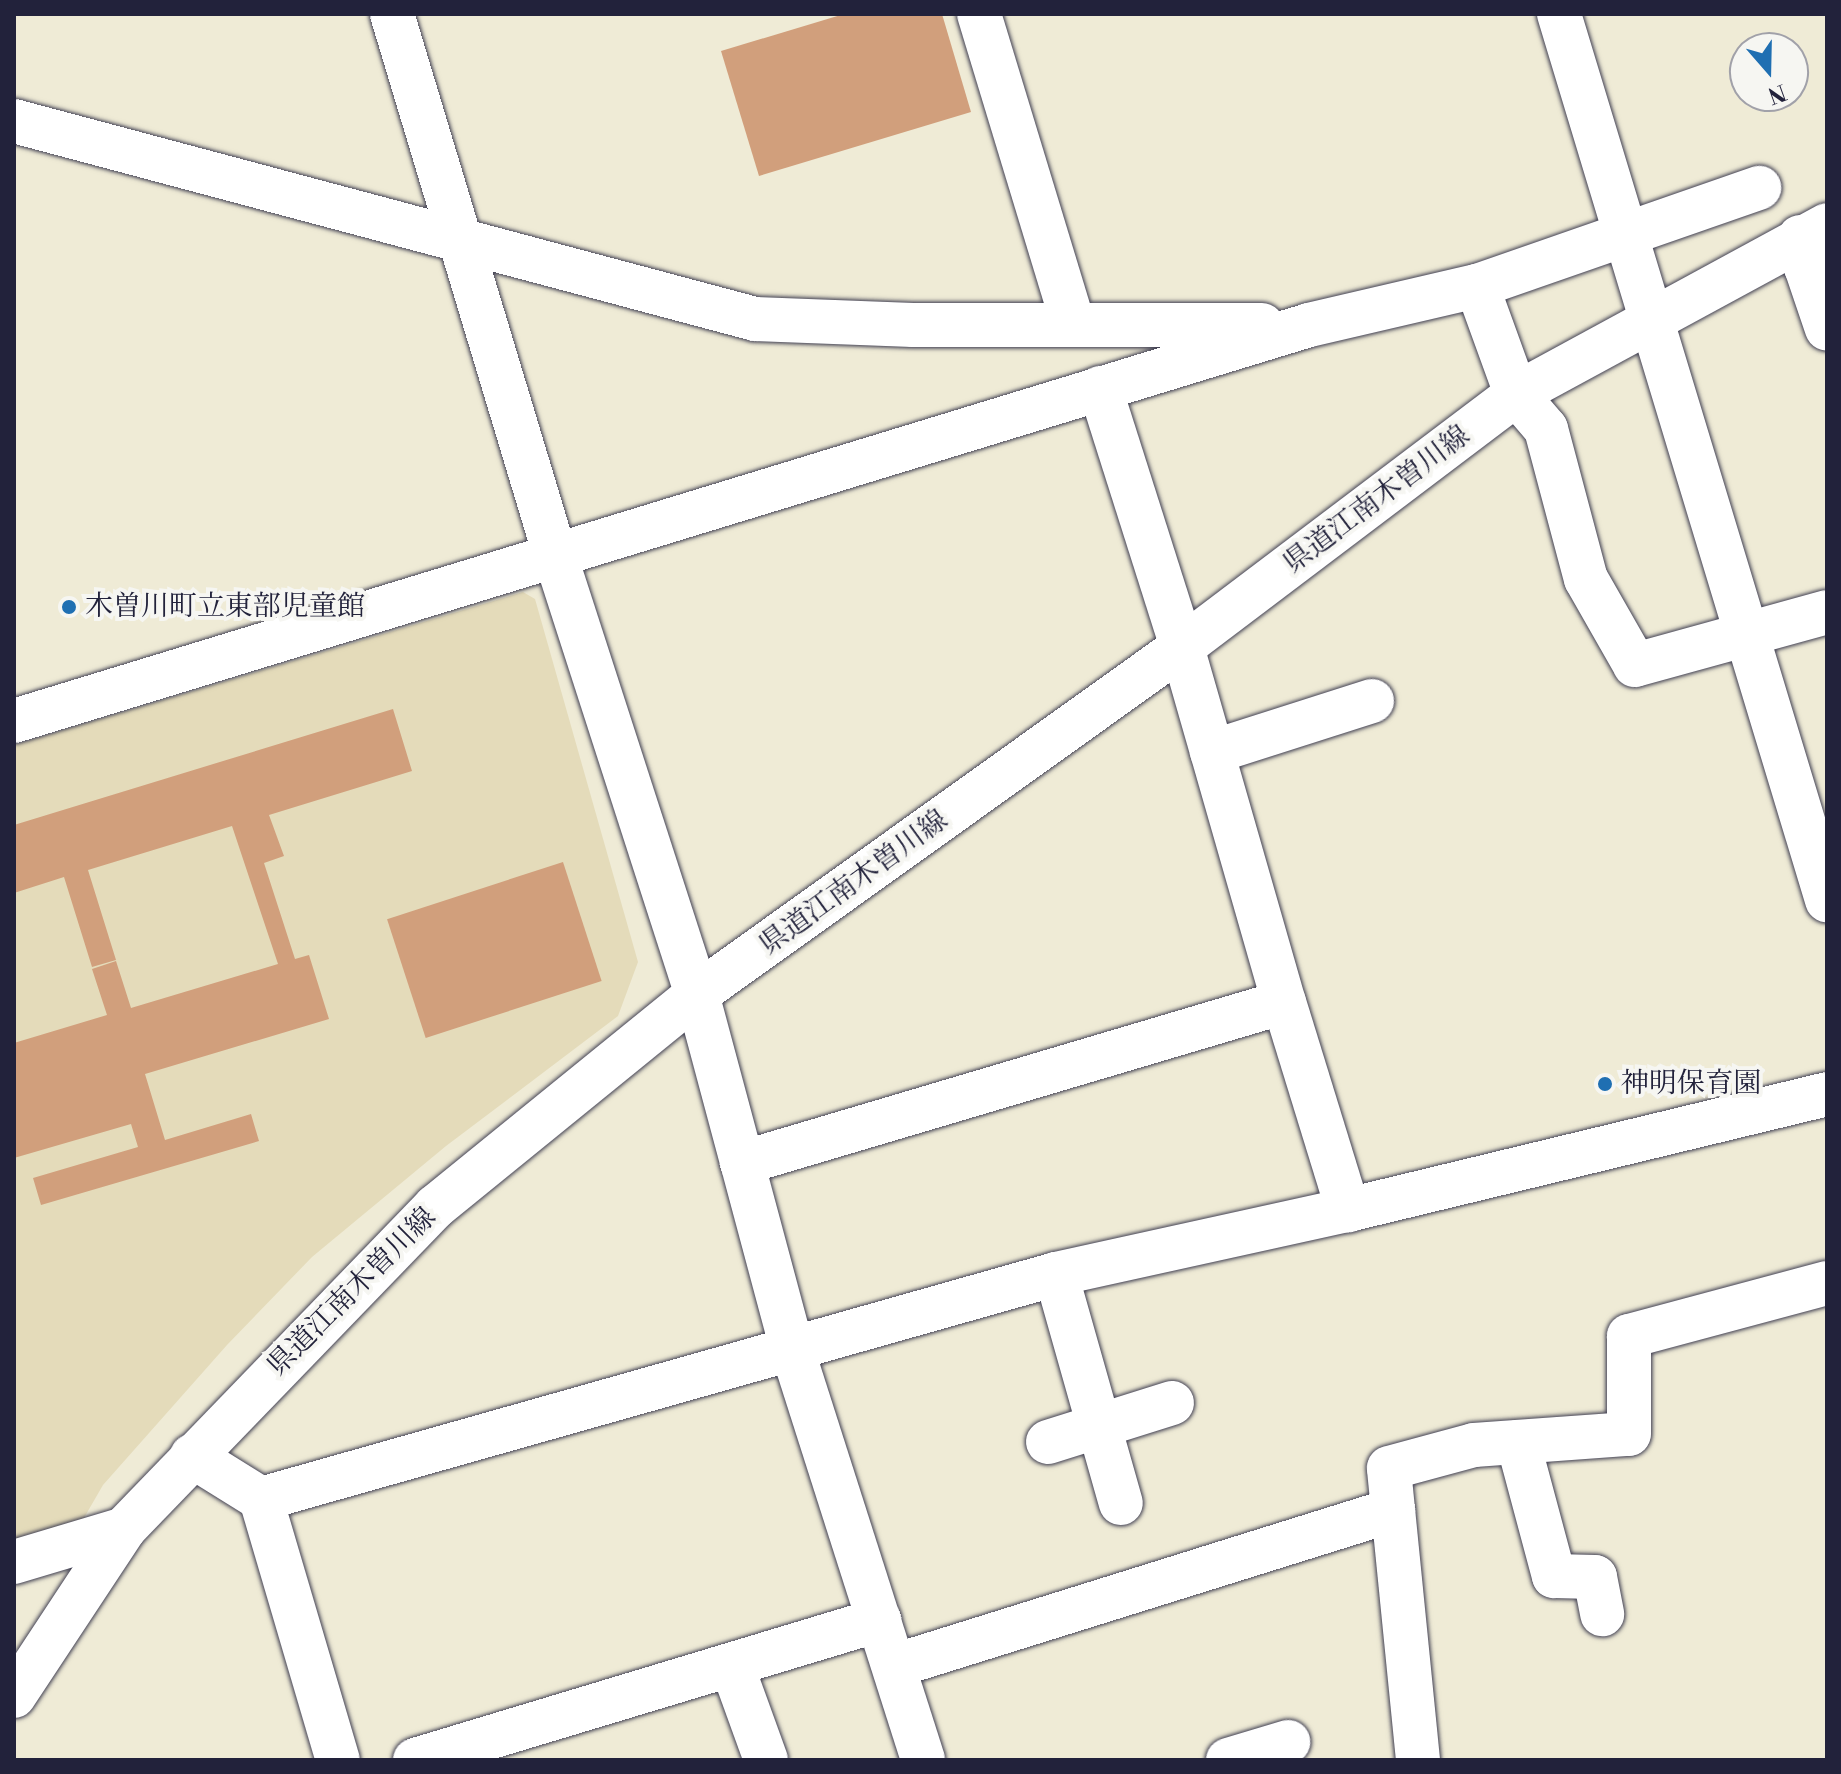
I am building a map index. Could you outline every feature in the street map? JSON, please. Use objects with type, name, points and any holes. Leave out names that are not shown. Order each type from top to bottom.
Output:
[{"type":"street","points":[[392,14],[555,555],[697,994],[792,1349],[923,1760]]},
{"type":"street","points":[[979,14],[1073,324]]},
{"type":"street","points":[[1559,14],[1628,233],[1745,636],[1827,900]]},
{"type":"street","points":[[14,121],[755,319],[913,325],[1309,325]]},
{"type":"street","points":[[17,709],[555,555],[1309,325],[1477,286],[1759,188]]},
{"type":"street","points":[[1818,237],[1806,267],[1827,329]]},
{"type":"street","name":"県道江南木曽川線","points":[[14,1696],[124,1529],[192,1456],[435,1207],[697,994],[1182,647],[1516,394],[1653,318],[1818,237]]},
{"type":"street","points":[[1477,286],[1516,394],[1546,429],[1586,579],[1635,665],[1827,612]]},
{"type":"street","points":[[1100,388],[1182,647],[1284,1002],[1348,1210]]},
{"type":"street","points":[[1212,752],[1372,701]]},
{"type":"street","points":[[742,1163],[1284,1002]]},
{"type":"street","points":[[261,1499],[1056,1274],[1348,1210],[1827,1094]]},
{"type":"street","points":[[1056,1274],[1121,1503]]},
{"type":"street","points":[[1418,1760],[1389,1468],[1474,1445],[1629,1434],[1629,1336],[1827,1283]]},
{"type":"street","points":[[1048,1442],[1172,1403]]},
{"type":"street","points":[[1518,1442],[1554,1576],[1595,1577],[1602,1614]]},
{"type":"street","points":[[192,1456],[261,1499],[338,1760]]},
{"type":"street","points":[[894,1666],[1393,1510]]},
{"type":"street","points":[[14,1562],[124,1529]]},
{"type":"street","points":[[415,1760],[879,1620]]},
{"type":"street","points":[[732,1666],[766,1760]]},
{"type":"street","points":[[1228,1760],[1288,1742]]},
{"type":"shaded area","points":[[523,592],[535,599],[638,962],[618,1016],[446,1146],[312,1257],[227,1345],[103,1485],[77,1530],[14,1548],[14,745]]},
{"type":"building","points":[[844,14],[942,14],[971,112],[759,176],[721,51]]},
{"type":"building","points":[[393,709],[412,771],[269,815],[284,856],[264,863],[295,959],[309,955],[329,1019],[145,1074],[165,1140],[251,1114],[259,1141],[41,1205],[33,1178],[138,1147],[131,1124],[14,1158],[14,1043],[107,1015],[92,969],[116,961],[131,1008],[278,964],[232,826],[88,870],[116,960],[92,967],[64,877],[14,893],[14,825]]},
{"type":"building","points":[[563,862],[602,981],[426,1038],[387,919]]},
{"type":"place","name":"木曽川町立東部児童館","points":[[69,607]]},
{"type":"place","name":"神明保育園","points":[[1605,1084]]}]
